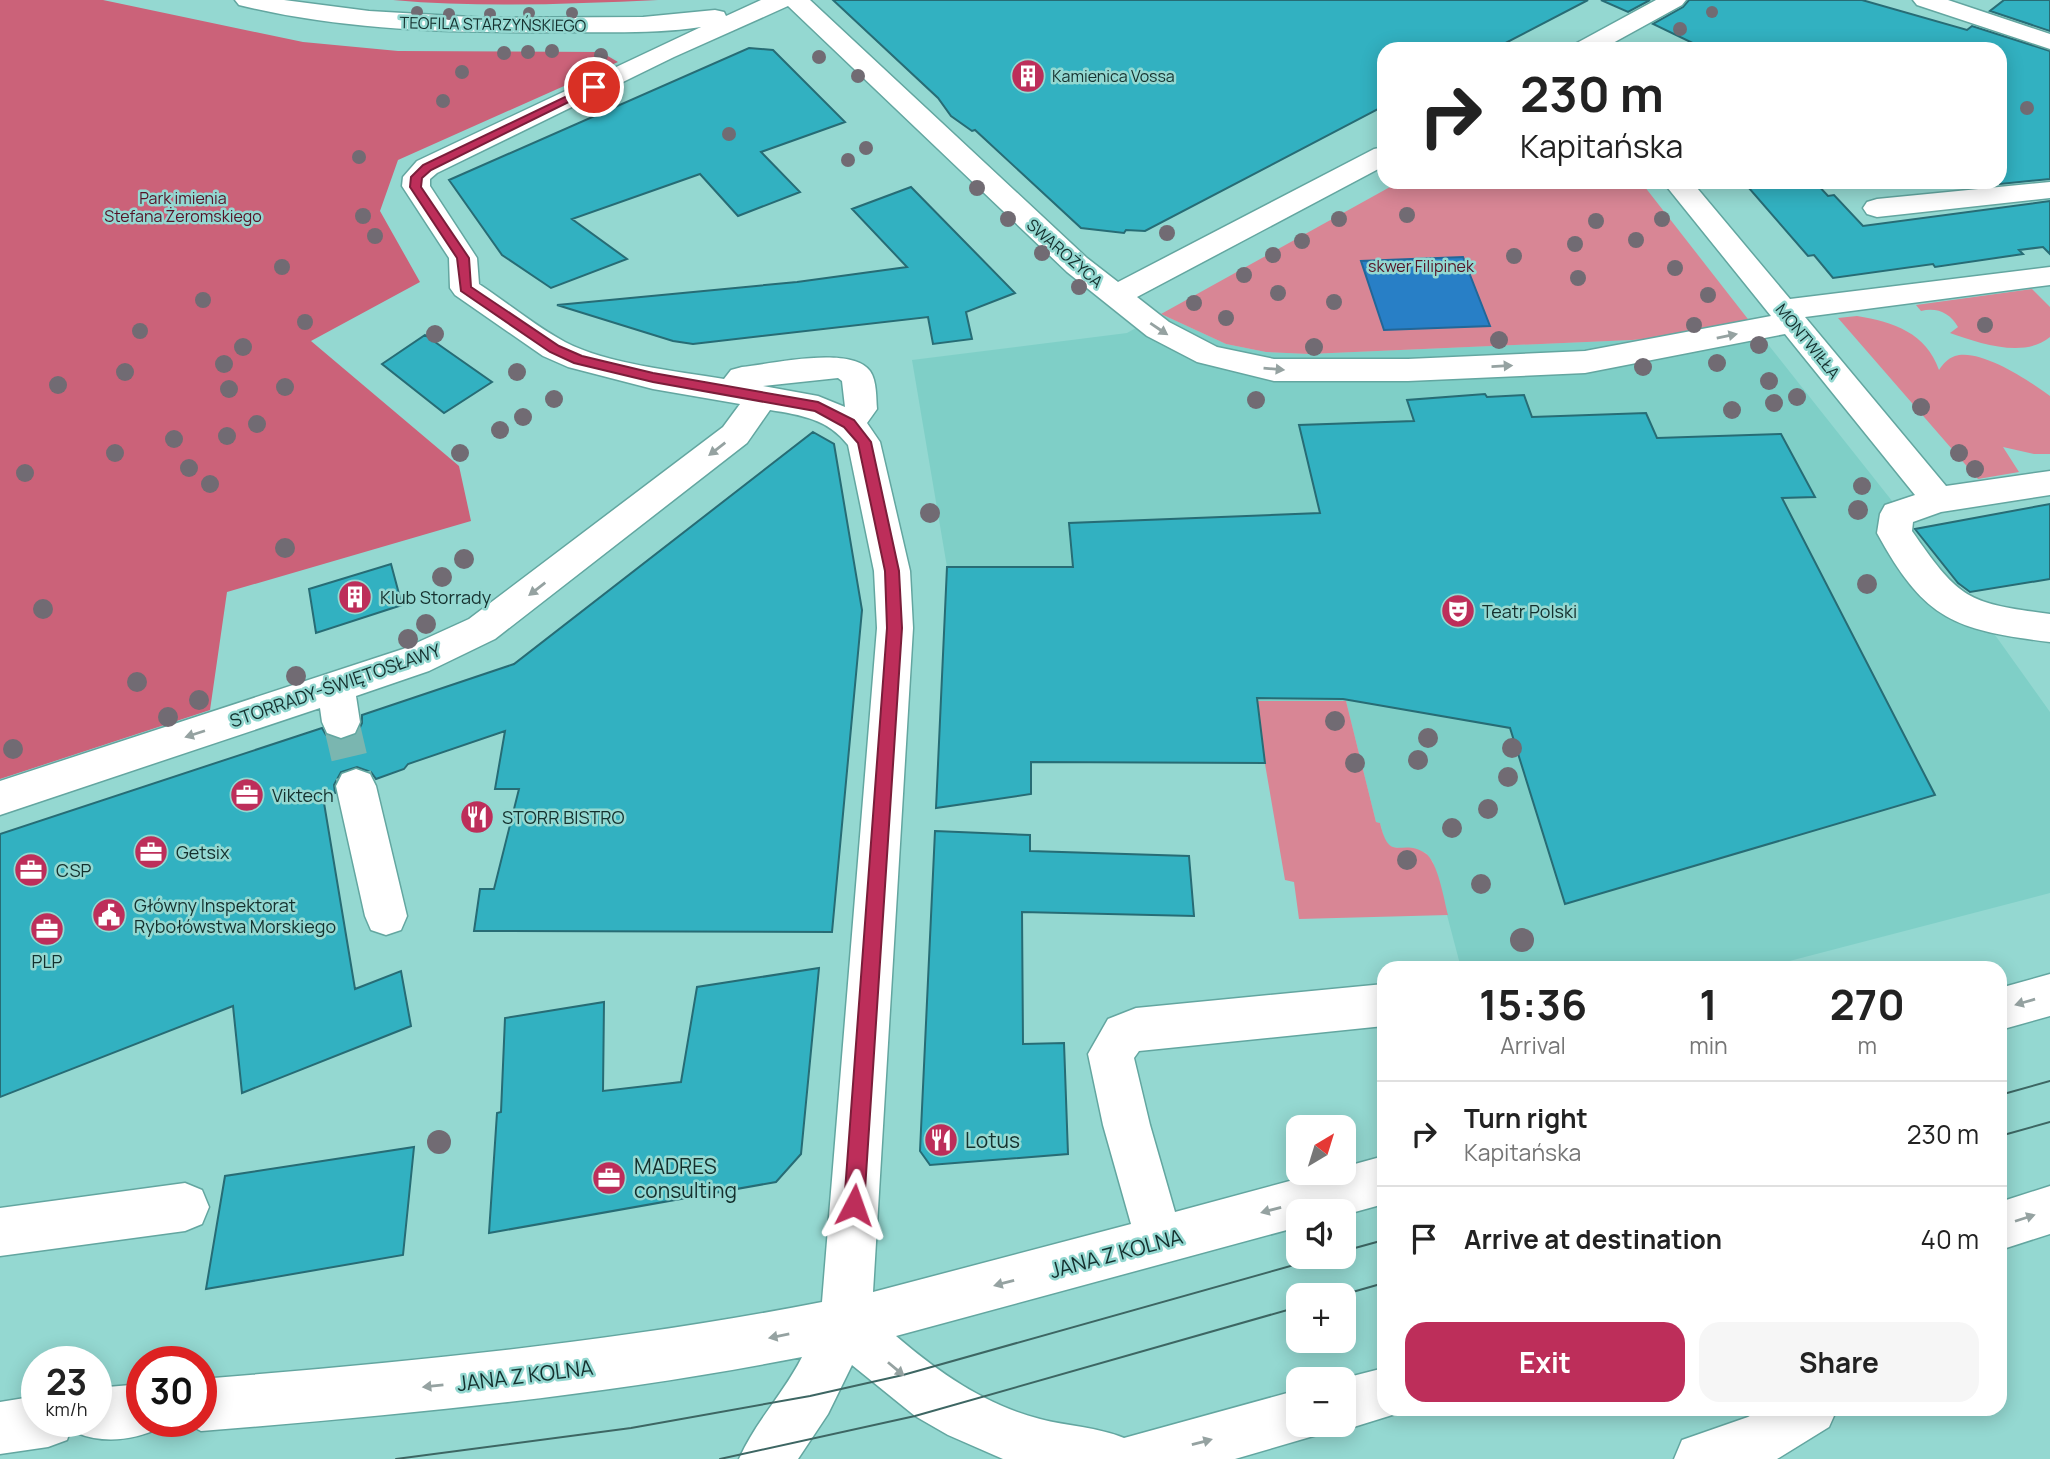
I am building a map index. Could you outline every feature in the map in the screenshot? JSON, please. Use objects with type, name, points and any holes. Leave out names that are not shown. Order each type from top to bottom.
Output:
[{"type":"street","name":"TEOFILA STARZYŃSKIEGO","points":[[247,0],[297,11],[389,23],[661,38]]},
{"type":"street","points":[[766,1459],[810,1396],[846,1323],[895,628],[892,571],[864,442],[849,423],[818,407],[628,372],[579,360],[554,349],[466,289],[463,258],[416,187],[417,177],[427,167],[661,38],[779,0]]},
{"type":"street","name":"SWAROŻYCA","points":[[796,0],[1046,238],[1115,296],[1377,159]]},
{"type":"street","points":[[1597,42],[1674,0]]},
{"type":"street","points":[[1925,0],[1954,4],[2050,42]]},
{"type":"street","name":"MONTWIŁŁA","points":[[1683,189],[1938,500]]},
{"type":"street","points":[[1877,208],[2050,190]]},
{"type":"street","points":[[1115,296],[1158,329],[1185,345],[1238,363],[1273,370],[1408,370],[1586,362],[1788,316],[2050,276]]},
{"type":"street","points":[[746,395],[742,378],[838,367],[847,369],[857,376],[861,409],[849,423]]},
{"type":"street","name":"STORRADY-ŚWIĘTOSŁAWY","points":[[0,798],[339,704],[416,660],[482,629],[509,611],[735,435],[746,395]]},
{"type":"street","points":[[2050,483],[1938,500],[1897,514],[1894,533],[1943,598],[1969,613],[2050,628]]},
{"type":"street","points":[[356,786],[386,916]]},
{"type":"street","points":[[2007,1007],[2050,995]]},
{"type":"street","points":[[1160,1241],[1133,1153],[1111,1054],[1124,1034],[1136,1030],[1377,1006]]},
{"type":"street","name":"JANA Z KOLNA","points":[[217,1404],[409,1389],[565,1371],[700,1351],[846,1323],[1377,1182]]},
{"type":"street","points":[[0,1232],[185,1207]]},
{"type":"street","points":[[2007,1224],[2050,1210]]},
{"type":"street","points":[[846,1323],[903,1375],[955,1412],[1016,1440],[1051,1450],[1130,1459],[1286,1419]]},
{"type":"street","points":[[1356,1402],[1377,1396]]},
{"type":"street","points":[[1701,1459],[1761,1439],[1799,1416]]},
{"type":"street","points":[[0,1427],[21,1424]]},
{"type":"shaded area","points":[[1463,257],[1490,326],[1384,330],[1361,261]]},
{"type":"shaded area","points":[[1161,314],[1226,344],[1266,352],[1309,354],[1632,340],[1678,336],[1751,323],[1965,593],[2050,712],[2050,893],[1790,961],[1459,961],[1433,862],[1426,853],[1391,847],[1385,841],[1380,823],[1376,822],[1346,701],[1257,701],[947,567],[912,360],[1127,333]]},
{"type":"green space","name":"Park imienia Stefana Żeromskiego","points":[[0,0],[103,0],[303,42],[398,51],[601,52],[618,62],[398,160],[380,211],[420,282],[311,341],[459,466],[471,521],[227,592],[210,710],[0,779]]},
{"type":"green space","points":[[393,0],[658,0],[492,5]]},
{"type":"green space","name":"skwer Filipinek","points":[[1386,189],[1646,189],[1751,323],[1678,336],[1632,340],[1309,354],[1266,352],[1226,344],[1161,314]]},
{"type":"green space","points":[[2032,289],[2050,307],[2050,337],[2027,347],[2001,347],[1950,333],[1958,327],[1951,318],[1938,311],[1921,311],[1916,305]]},
{"type":"green space","points":[[1857,316],[1907,331],[1926,347],[1939,370],[1955,356],[1978,357],[2004,367],[2050,396],[2050,454],[2034,454],[2003,447],[2019,472],[1978,479],[1838,318]]},
{"type":"green space","points":[[1257,701],[1346,701],[1376,822],[1380,823],[1384,836],[1392,847],[1417,849],[1430,857],[1437,872],[1448,915],[1299,919],[1294,882],[1285,880]]},
{"type":"building","points":[[833,0],[1588,0],[1507,42],[1377,42],[1377,110],[1145,231],[1126,230],[1124,233],[1081,228],[975,130],[972,131],[951,116],[938,98]]},
{"type":"building","points":[[1601,0],[1650,0],[1628,12]]},
{"type":"building","points":[[1689,0],[1862,0],[1967,30],[1972,26],[2050,51],[2050,179],[2007,183],[2007,42],[1690,42],[1653,24],[1683,7]]},
{"type":"building","points":[[2004,0],[2050,0],[2050,31],[1990,11]]},
{"type":"building","points":[[749,48],[773,50],[845,122],[761,152],[800,192],[738,216],[700,174],[572,219],[627,259],[551,288],[502,255],[449,180]]},
{"type":"building","points":[[911,187],[1015,293],[966,312],[972,339],[933,344],[928,317],[693,344],[673,341],[557,305],[797,282],[907,267],[852,209]]},
{"type":"building","points":[[1750,189],[1822,189],[1828,196],[1834,195],[1863,226],[2050,201],[2050,254],[2043,247],[2019,250],[2023,254],[1935,267],[1933,264],[1833,278],[1814,255],[1808,256]]},
{"type":"building","points":[[425,335],[492,382],[444,413],[382,364]]},
{"type":"building","name":"Teatr Polski","points":[[1485,394],[1487,397],[1524,395],[1532,417],[1646,413],[1657,438],[1781,434],[1815,497],[1782,498],[1935,795],[1565,904],[1510,728],[1343,699],[1257,698],[1265,763],[1031,762],[1031,794],[936,808],[947,567],[1073,567],[1069,523],[1320,513],[1299,425],[1414,421],[1407,400]]},
{"type":"building","points":[[813,432],[834,444],[862,610],[832,932],[474,931],[480,889],[494,889],[519,789],[495,789],[505,731],[408,764],[404,769],[376,779],[371,772],[357,767],[341,772],[334,785],[335,793],[323,797],[355,989],[401,971],[411,1026],[242,1093],[233,1006],[0,1097],[0,834],[322,728],[326,735],[342,740],[357,734],[362,715],[514,664]]},
{"type":"building","points":[[2050,504],[2050,579],[1970,592],[1958,583],[1915,529]]},
{"type":"building","name":"Klub Storrady","points":[[391,564],[402,605],[316,633],[309,589]]},
{"type":"building","points":[[935,831],[1030,835],[1030,851],[1189,856],[1194,916],[1022,912],[1023,1044],[1064,1043],[1068,1154],[930,1165],[920,1151]]},
{"type":"building","points":[[819,968],[801,1154],[776,1182],[489,1233],[497,1113],[501,1112],[505,1018],[604,1002],[603,1091],[681,1082],[697,987]]},
{"type":"building","points":[[414,1147],[403,1255],[206,1289],[225,1176]]},
{"type":"tunnel","points":[[341,722],[356,786]]},
{"type":"tram line","points":[[2007,1093],[2050,1081]]},
{"type":"tram line","points":[[2007,1134],[2050,1122]]},
{"type":"tram line","points":[[1356,1248],[1377,1242]]},
{"type":"tram line","points":[[396,1459],[631,1428],[810,1396],[903,1375],[1286,1267]]},
{"type":"tram line","points":[[1356,1291],[1377,1285]]},
{"type":"tram line","points":[[720,1459],[915,1416],[1286,1310]]},
{"type":"place","name":"Kamienica Vossa","points":[[1028,76]]},
{"type":"place","name":"Klub Storrady","points":[[355,597]]},
{"type":"place","name":"Teatr Polski","points":[[1458,611]]},
{"type":"place","name":"Viktech","points":[[247,795]]},
{"type":"place","name":"STORR BISTRO","points":[[477,817]]},
{"type":"place","name":"Getsix","points":[[151,852]]},
{"type":"place","name":"CSP","points":[[31,870]]},
{"type":"place","name":"Główny Inspektorat Rybołówstwa Morskiego","points":[[109,915]]},
{"type":"place","name":"PLP","points":[[47,929]]},
{"type":"place","name":"Lotus","points":[[941,1140]]},
{"type":"place","name":"MADRES consulting","points":[[609,1178]]},
{"type":"route","points":[[594,87],[427,167],[417,177],[416,187],[463,258],[466,289],[554,349],[579,360],[653,378],[818,407],[849,423],[864,442],[892,571],[895,628],[854,1205]]}]
